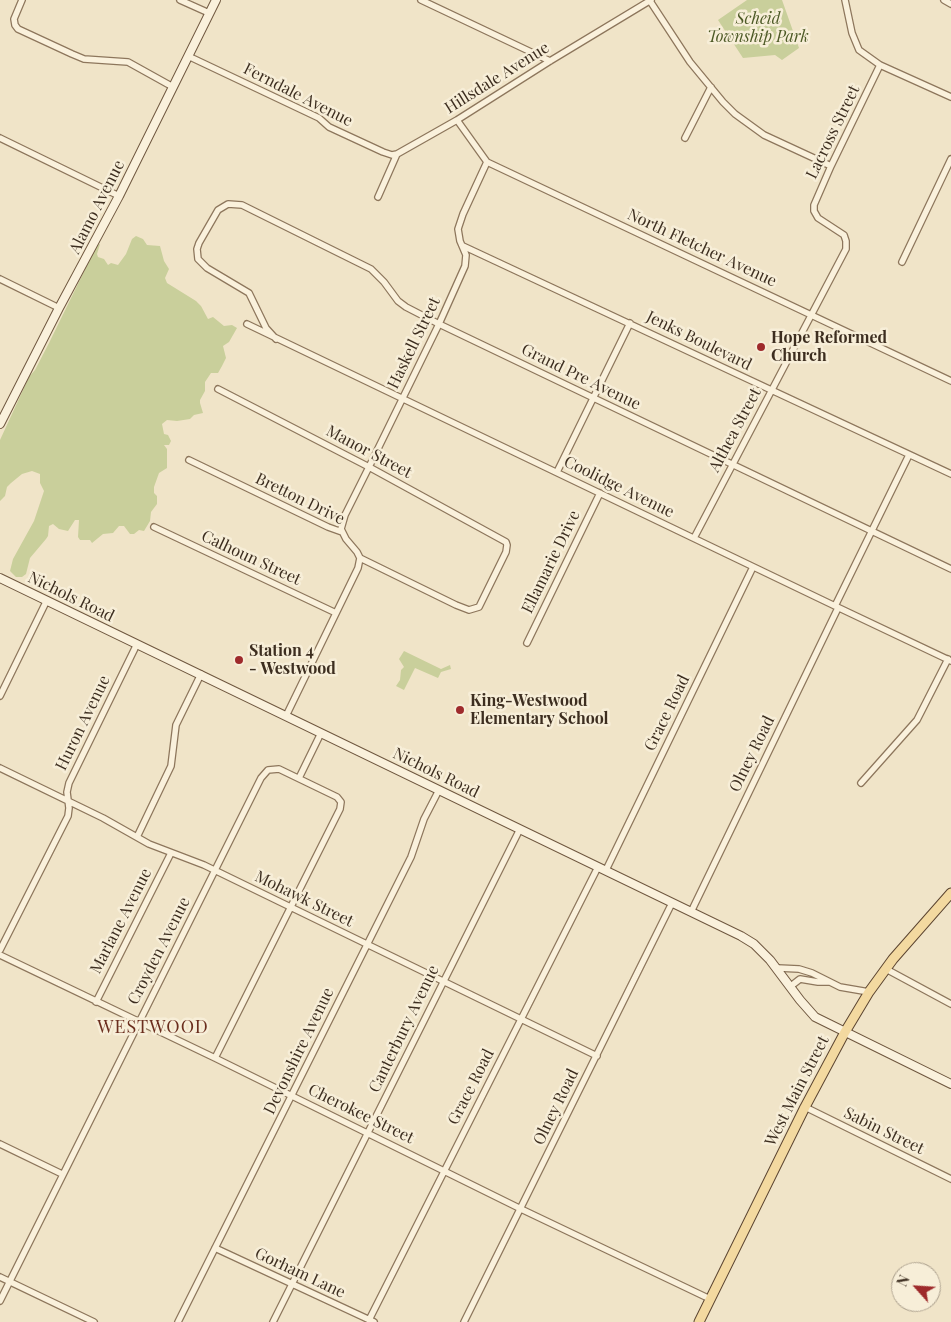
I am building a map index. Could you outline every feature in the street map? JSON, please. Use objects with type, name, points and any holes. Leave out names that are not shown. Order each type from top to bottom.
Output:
[{"type":"main road","name":"West Main Street","points":[[699,1322],[805,1107],[845,1032],[869,992],[886,969],[951,893]]},
{"type":"street","points":[[22,0],[14,19],[15,25],[18,28],[72,54],[100,61],[128,62],[173,87]]},
{"type":"street","points":[[180,0],[209,13]]},
{"type":"street","name":"Alamo Avenue","points":[[0,424],[119,196],[216,0]]},
{"type":"street","points":[[421,0],[550,61]]},
{"type":"street","points":[[650,0],[690,62],[710,88],[735,114],[764,134],[831,166]]},
{"type":"street","name":"Hillsdale Avenue","points":[[397,154],[458,120],[650,0]]},
{"type":"street","points":[[845,0],[852,33],[859,50],[880,65],[951,97]]},
{"type":"street","points":[[944,0],[951,4]]},
{"type":"street","name":"Ferndale Avenue","points":[[188,56],[318,118],[329,127],[382,152],[397,154]]},
{"type":"street","name":"Lacross Street","points":[[814,212],[817,195],[880,65]]},
{"type":"street","points":[[685,138],[710,88]]},
{"type":"street","points":[[458,120],[487,162]]},
{"type":"street","points":[[0,138],[119,196]]},
{"type":"street","points":[[378,197],[397,154]]},
{"type":"street","points":[[902,262],[951,159]]},
{"type":"street","name":"Haskell Street","points":[[342,532],[341,524],[344,515],[439,324],[465,266],[466,255],[459,235],[460,222],[487,162]]},
{"type":"street","name":"North Fletcher Avenue","points":[[487,162],[951,380]]},
{"type":"street","name":"Grand Pre Avenue","points":[[276,339],[266,328],[248,293],[206,268],[198,259],[196,249],[214,216],[220,208],[228,204],[242,205],[371,269],[398,301],[439,324],[951,569]]},
{"type":"street","name":"Althea Street","points":[[694,538],[843,257],[847,244],[844,236],[820,220],[814,212]]},
{"type":"street","name":"Jenks Boulevard","points":[[463,246],[951,474]]},
{"type":"street","points":[[0,280],[59,308]]},
{"type":"street","points":[[557,472],[630,323]]},
{"type":"street","name":"Coolidge Avenue","points":[[246,324],[949,660]]},
{"type":"street","name":"Manor Street","points":[[218,389],[369,466],[506,542],[508,545],[506,552],[481,603],[471,610]]},
{"type":"street","name":"Olney Road","points":[[691,912],[910,454]]},
{"type":"street","name":"Bretton Drive","points":[[189,460],[342,532],[360,558],[456,605],[471,610]]},
{"type":"street","name":"Ellamarie Drive","points":[[527,643],[600,493]]},
{"type":"street","name":"Calhoun Street","points":[[154,526],[336,613]]},
{"type":"street","points":[[286,716],[358,568],[360,558]]},
{"type":"street","name":"Grace Road","points":[[372,1321],[444,1170],[520,1019],[602,868],[753,567]]},
{"type":"street","name":"Nichols Road","points":[[0,578],[602,868],[748,941],[778,968],[815,1017],[951,1084]]},
{"type":"street","points":[[0,696],[47,600]]},
{"type":"street","name":"Huron Avenue","points":[[0,950],[66,821],[69,812],[67,792],[72,777],[138,644]]},
{"type":"street","points":[[861,783],[917,720],[949,660]]},
{"type":"street","points":[[137,837],[169,772],[173,760],[176,725],[200,674]]},
{"type":"street","points":[[299,778],[321,733]]},
{"type":"street","name":"Mohawk Street","points":[[0,768],[103,818],[149,844],[215,871],[597,1056]]},
{"type":"street","name":"Croyden Avenue","points":[[0,1301],[263,774],[275,768],[337,797],[341,802],[292,908]]},
{"type":"street","name":"Devonshire Avenue","points":[[178,1322],[411,856],[424,819],[439,790]]},
{"type":"street","name":"Canterbury Avenue","points":[[273,1322],[520,829]]},
{"type":"street","name":"Marlane Avenue","points":[[96,1002],[171,853]]},
{"type":"street","name":"Olney Road","points":[[464,1322],[672,903]]},
{"type":"street","points":[[215,1058],[292,908]]},
{"type":"street","name":"Cherokee Street","points":[[0,955],[215,1058],[520,1209],[710,1299]]},
{"type":"street","points":[[778,968],[799,969],[849,989],[869,992]]},
{"type":"street","points":[[886,969],[951,1004]]},
{"type":"street","points":[[791,986],[804,978],[818,982],[828,982]]},
{"type":"street","name":"Sabin Street","points":[[805,1107],[951,1179]]},
{"type":"street","points":[[0,1144],[62,1174]]},
{"type":"street","name":"Gorham Lane","points":[[215,1248],[372,1321]]},
{"type":"street","points":[[0,1277],[94,1322]]},
{"type":"green space","name":"Scheid Township Park","points":[[747,0],[782,0],[799,48],[782,60],[775,55],[743,58],[718,20]]},
{"type":"green space","points":[[136,236],[143,239],[147,245],[160,246],[164,261],[169,269],[165,278],[167,283],[196,301],[208,319],[213,317],[224,326],[232,325],[237,328],[229,342],[223,346],[226,358],[218,373],[211,373],[205,382],[205,391],[200,400],[203,413],[194,415],[190,419],[167,420],[162,424],[164,434],[168,435],[171,441],[169,445],[164,445],[167,449],[167,468],[159,473],[154,487],[157,504],[151,512],[150,521],[144,531],[139,530],[134,534],[130,534],[124,526],[119,526],[113,533],[103,534],[92,543],[90,540],[80,540],[78,537],[79,520],[75,520],[68,531],[59,529],[53,524],[49,526],[46,539],[30,558],[26,574],[22,577],[16,577],[10,571],[13,559],[34,521],[44,491],[40,483],[40,474],[32,471],[22,474],[11,483],[7,487],[5,496],[0,501],[0,440],[29,377],[35,370],[49,343],[97,245],[100,244],[98,257],[104,259],[108,265],[111,263],[118,265],[126,254],[132,239]]},
{"type":"green space","points":[[404,651],[441,669],[450,665],[451,669],[441,672],[438,678],[415,668],[404,690],[396,686],[400,680],[401,670],[404,667],[399,659]]},
{"type":"place","name":"Hope Reformed Church","points":[[761,347]]},
{"type":"place","name":"Station 4 - Westwood","points":[[239,660]]},
{"type":"place","name":"King-Westwood Elementary School","points":[[460,710]]},
{"type":"district","name":"WESTWOOD","points":[[153,1027]]}]
